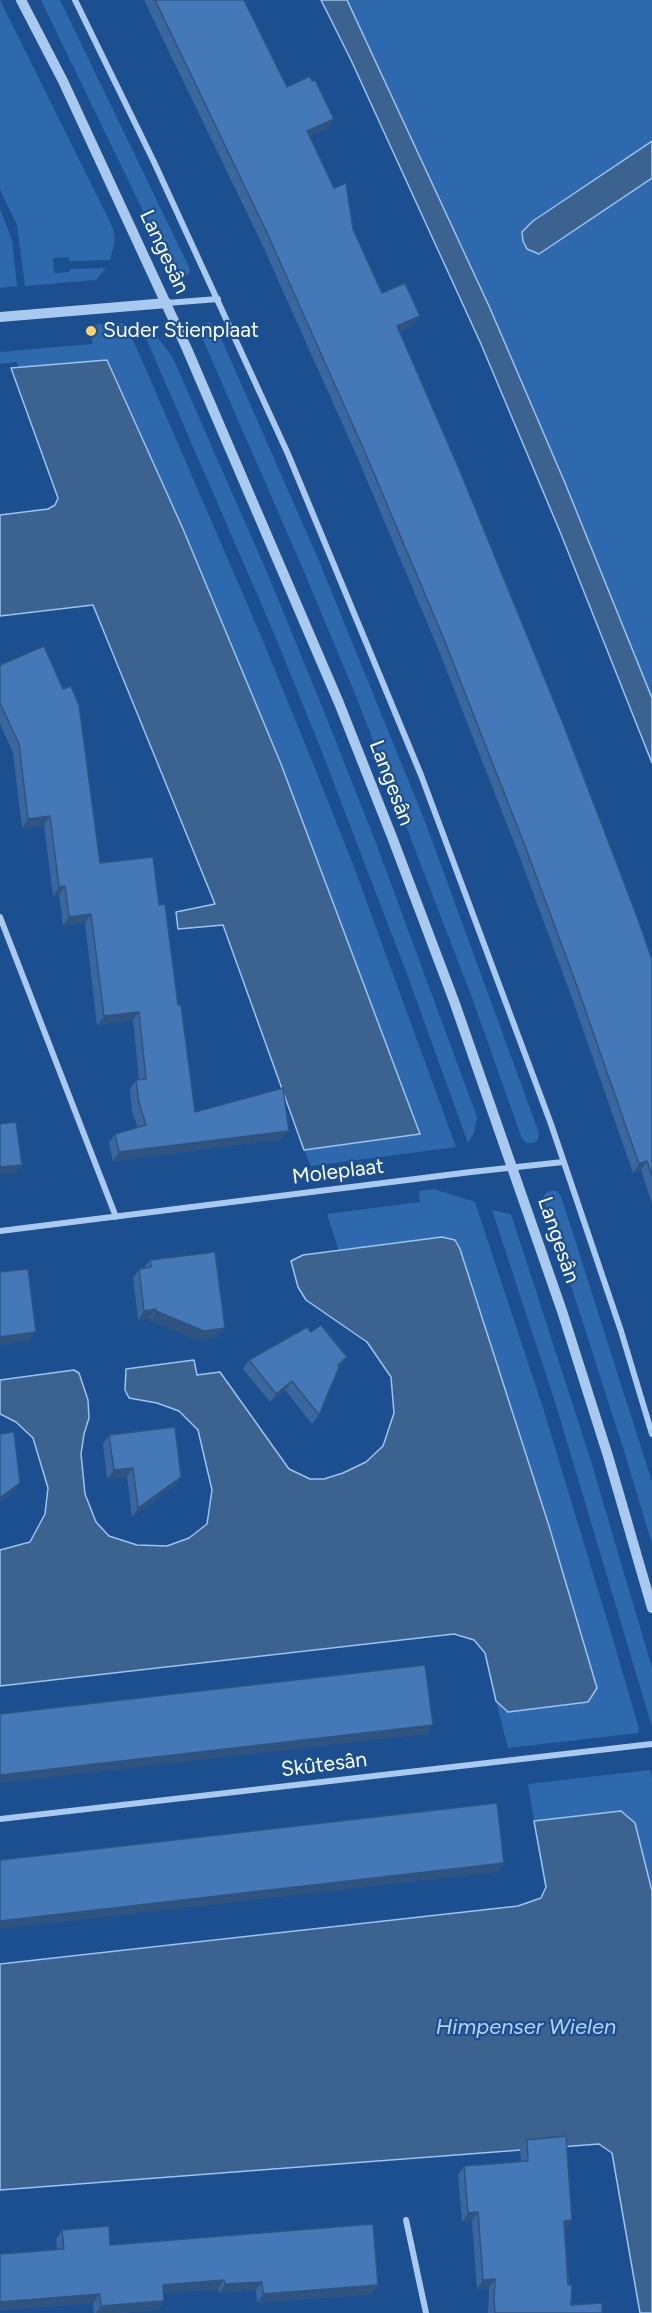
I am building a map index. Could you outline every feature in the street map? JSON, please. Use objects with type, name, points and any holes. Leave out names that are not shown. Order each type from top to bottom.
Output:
[{"type":"street","name":"Langesân","points":[[21,0],[63,81],[167,303],[339,703],[454,1001],[513,1167],[608,1456],[652,1608]]},
{"type":"street","name":"Langesân","points":[[75,0],[154,162],[288,454],[421,775],[476,919],[563,1162],[621,1331],[652,1434]]},
{"type":"street","points":[[0,316],[218,299]]},
{"type":"street","points":[[0,917],[116,1216]]},
{"type":"street","name":"Moleplaat","points":[[0,1231],[563,1162]]},
{"type":"street","name":"Skûtesân","points":[[0,1819],[652,1744]]},
{"type":"street","points":[[406,2220],[426,2313]]},
{"type":"shaded area","points":[[0,0],[113,228],[115,240],[110,260],[69,261],[69,257],[53,258],[54,273],[69,272],[70,269],[106,268],[96,280],[25,286],[17,225],[0,190]]},
{"type":"shaded area","points":[[41,0],[60,0],[189,267],[190,272],[184,278],[177,278],[174,275]]},
{"type":"shaded area","points":[[347,0],[652,0],[652,141],[533,221],[522,232],[539,254],[652,178],[652,698],[565,483],[489,306]]},
{"type":"shaded area","points":[[0,209],[12,240],[17,286],[0,288]]},
{"type":"shaded area","points":[[209,322],[216,327],[317,556],[426,824],[539,1133],[534,1143],[527,1143],[522,1139],[471,995],[356,696],[200,333],[200,327]]},
{"type":"shaded area","points":[[125,324],[141,358],[308,751],[354,867],[456,1147],[311,1166],[304,1150],[420,1133],[281,764],[183,529],[108,360],[19,367],[16,362],[0,364],[0,352],[92,344],[91,325]]},
{"type":"shaded area","points":[[145,331],[153,333],[172,356],[269,577],[323,709],[376,843],[477,1117],[474,1133],[468,1143],[407,974],[320,747],[273,631],[145,336]]},
{"type":"shaded area","points":[[434,1189],[475,1202],[543,1408],[615,1646],[639,1729],[638,1733],[508,1748],[496,1701],[508,1712],[588,1702],[597,1688],[549,1526],[460,1249],[455,1240],[442,1237],[339,1251],[327,1214],[420,1202],[419,1191]]},
{"type":"shaded area","points":[[549,1191],[556,1191],[561,1196],[652,1482],[652,1544],[544,1201],[544,1195]]},
{"type":"shaded area","points":[[492,1210],[511,1214],[591,1461],[652,1668],[652,1727],[556,1405]]},
{"type":"shaded area","points":[[650,1770],[652,1777],[652,1891],[635,1824],[621,1811],[534,1821],[528,1784]]},
{"type":"water","points":[[321,0],[347,0],[489,306],[565,483],[652,698],[652,763],[561,534],[481,344],[351,60]]},
{"type":"water","points":[[652,141],[652,178],[539,254],[527,249],[522,232],[533,221]]},
{"type":"water","points":[[107,360],[183,529],[281,764],[420,1134],[304,1150],[223,925],[178,929],[176,912],[215,904],[93,605],[0,616],[0,515],[48,509],[55,505],[58,498],[11,368]]},
{"type":"water","points":[[442,1237],[455,1240],[460,1249],[549,1526],[597,1688],[588,1702],[508,1712],[496,1701],[485,1653],[474,1640],[454,1634],[0,1686],[0,1550],[30,1542],[45,1514],[48,1488],[33,1438],[16,1422],[0,1414],[0,1380],[74,1370],[79,1373],[88,1400],[89,1418],[81,1454],[85,1494],[96,1522],[109,1536],[137,1545],[167,1546],[189,1538],[207,1524],[212,1490],[198,1430],[179,1411],[157,1403],[129,1398],[125,1390],[126,1369],[194,1360],[197,1375],[220,1372],[289,1469],[310,1479],[324,1479],[343,1473],[366,1462],[383,1446],[394,1413],[391,1377],[367,1342],[306,1300],[298,1287],[291,1261],[303,1255]]},
{"type":"water","name":"Himpenser Wielen","points":[[621,1811],[635,1823],[652,1891],[652,2313],[640,2313],[612,2153],[599,2144],[0,2190],[0,1964],[518,1906],[541,1898],[546,1887],[534,1821]]},
{"type":"building","points":[[155,0],[244,0],[287,87],[310,76],[312,81],[315,80],[334,119],[307,131],[334,188],[346,183],[353,229],[382,293],[405,283],[420,316],[397,326],[460,471],[564,726],[652,960],[652,1176],[647,1161],[639,1164],[525,846],[443,637],[364,450],[268,235]]},
{"type":"building","points":[[44,646],[63,689],[71,686],[79,705],[100,863],[153,857],[159,905],[165,904],[195,1112],[283,1088],[289,1131],[119,1152],[115,1134],[146,1125],[139,1103],[136,1080],[146,1079],[139,1012],[104,1016],[91,914],[69,917],[65,886],[59,887],[50,816],[28,819],[19,744],[0,705],[0,665]]},
{"type":"building","points":[[16,1122],[22,1165],[0,1167],[0,1124]]},
{"type":"building","points":[[215,1252],[225,1328],[204,1331],[156,1311],[156,1309],[144,1311],[139,1269],[151,1267],[150,1260]]},
{"type":"building","points":[[28,1269],[36,1332],[0,1337],[0,1272]]},
{"type":"building","points":[[321,1325],[347,1357],[338,1365],[319,1415],[292,1381],[276,1394],[249,1360],[307,1327],[311,1332]]},
{"type":"building","points":[[175,1427],[181,1477],[138,1508],[133,1468],[114,1470],[109,1435]]},
{"type":"building","points":[[14,1432],[20,1483],[0,1498],[0,1434]]},
{"type":"building","points":[[425,1665],[433,1725],[0,1775],[0,1714]]},
{"type":"building","points":[[497,1803],[504,1863],[0,1921],[0,1860]]},
{"type":"building","points":[[566,2136],[572,2220],[564,2221],[568,2285],[572,2285],[571,2305],[602,2303],[602,2313],[495,2313],[495,2279],[483,2280],[478,2212],[468,2213],[464,2166],[528,2161],[527,2140]]},
{"type":"building","points":[[373,2224],[378,2285],[263,2294],[262,2282],[225,2284],[224,2280],[163,2285],[164,2301],[101,2306],[100,2294],[0,2302],[0,2254],[64,2249],[62,2230],[109,2226],[110,2245]]},
{"type":"place","name":"Suder Stienplaat","points":[[91,331]]}]
